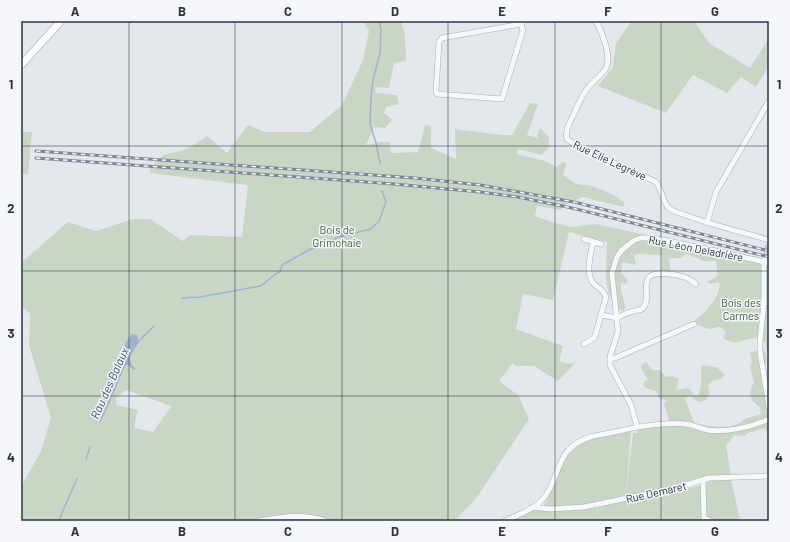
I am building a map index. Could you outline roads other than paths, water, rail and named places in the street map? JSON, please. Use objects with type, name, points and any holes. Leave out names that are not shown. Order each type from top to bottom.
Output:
[{"type":"street","points":[[21,65],[61,21]]},
{"type":"street","name":"Rue Elie Legrève","points":[[596,21],[601,32],[608,55],[608,60],[606,67],[588,87],[583,95],[566,130],[567,139],[577,146],[651,179],[659,186],[669,208],[674,212],[768,241]]},
{"type":"street","points":[[522,22],[523,30],[502,99],[437,94],[439,42],[442,38],[522,22]]},
{"type":"street","points":[[707,223],[716,192],[769,101]]},
{"type":"street","name":"Rue Léon Deladrière","points":[[610,359],[617,336],[617,318],[612,282],[613,266],[620,251],[633,241],[640,238],[653,238],[766,261]]},
{"type":"street","points":[[584,240],[601,244]]},
{"type":"street","points":[[584,344],[594,338],[606,297],[604,291],[595,286],[589,278],[593,242]]},
{"type":"street","points":[[766,261],[760,352],[769,408]]},
{"type":"street","points":[[601,315],[617,318],[627,313],[640,310],[644,307],[646,302],[646,281],[653,274],[682,276],[690,279],[696,284]]},
{"type":"street","points":[[638,426],[633,409],[610,367],[610,359],[694,324]]},
{"type":"street","points":[[505,521],[539,503],[547,494],[568,450],[576,443],[590,437],[638,426],[686,424],[706,430],[724,431],[769,419]]},
{"type":"street","name":"Rue Demaret","points":[[534,507],[543,509],[563,509],[600,504],[686,486],[703,480],[726,477],[769,476]]},
{"type":"street","points":[[703,480],[704,518],[711,521]]},
{"type":"street","points":[[539,503],[543,509]]},
{"type":"street","points":[[259,521],[292,516],[315,517],[326,521]]},
{"type":"water","points":[[132,334],[137,335],[138,339],[137,346],[130,359],[132,365],[136,369],[134,370],[128,365],[123,366],[120,361],[123,357],[122,352],[124,345]]},
{"type":"waterway","points":[[379,21],[381,29],[380,53],[373,80],[370,124],[380,163]]},
{"type":"waterway","name":"Rau des Balaux","points":[[182,298],[200,297],[260,286],[280,272],[282,265],[307,251],[339,237],[371,229],[379,221],[386,202],[382,191]]},
{"type":"waterway","name":"Rau des Balaux","points":[[137,343],[154,326]]},
{"type":"waterway","name":"Rau des Balaux","points":[[100,421],[124,366]]},
{"type":"waterway","name":"Rau des Balaux","points":[[86,459],[90,447]]},
{"type":"waterway","name":"Rau des Balaux","points":[[59,521],[77,479]]},
{"type":"tunnel","points":[[765,258],[768,243]]},
{"type":"railway","points":[[36,151],[415,178],[480,185],[574,202],[769,251]]},
{"type":"railway","points":[[36,158],[394,184],[518,197],[572,208],[769,257]]},
{"type":"park label","name":"Bois de Grimohaie","points":[[337,235]]},
{"type":"park label","name":"Bois des Carmes","points":[[741,308]]}]
